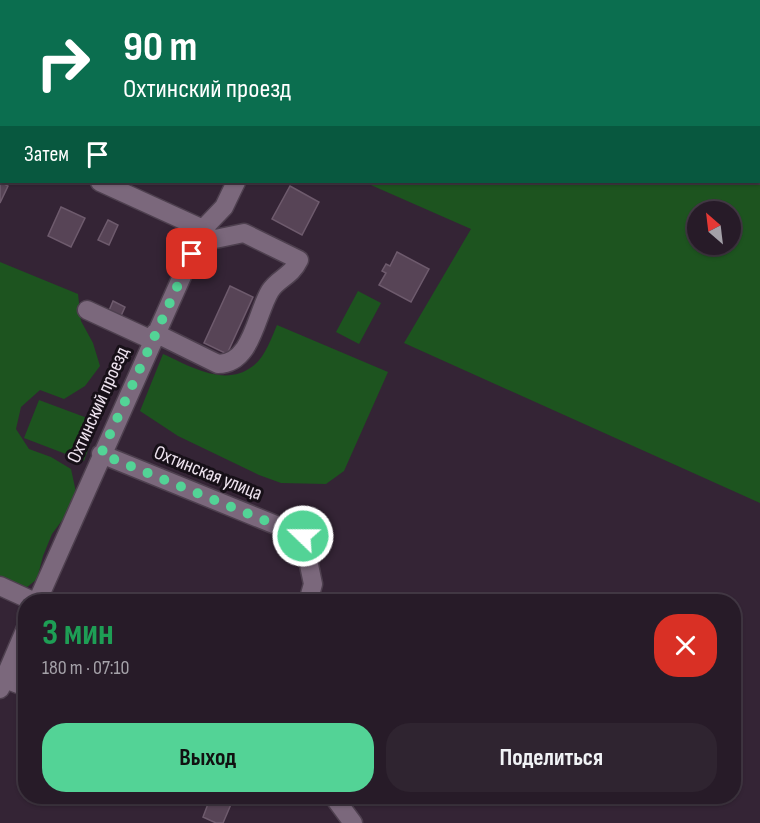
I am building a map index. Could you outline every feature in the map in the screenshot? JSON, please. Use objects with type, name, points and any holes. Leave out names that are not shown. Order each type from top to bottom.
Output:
[{"type":"street","points":[[87,310],[218,364],[226,364],[234,360],[245,349],[271,289],[294,271],[299,260],[244,233],[215,239],[102,183]]},
{"type":"street","name":"Охтинский проезд","points":[[40,594],[202,231],[224,207],[236,183]]},
{"type":"street","name":"Охтинская улица","points":[[101,454],[303,536],[313,584],[310,594]]},
{"type":"street","points":[[0,586],[18,594]]},
{"type":"street","points":[[18,647],[2,684],[18,686]]},
{"type":"street","points":[[339,804],[353,823]]},
{"type":"green space","points":[[366,183],[760,183],[760,503],[404,343],[471,229]]},
{"type":"green space","points":[[0,262],[78,294],[81,321],[93,343],[100,366],[85,386],[64,399],[40,390],[21,407],[16,429],[29,449],[51,457],[71,469],[76,492],[66,515],[52,534],[37,579],[26,588],[0,577]]},
{"type":"green space","points":[[358,291],[381,303],[359,344],[336,332]]},
{"type":"green space","points":[[277,325],[388,372],[344,471],[326,484],[281,483],[259,475],[178,436],[140,411],[163,354],[208,373],[231,375],[253,366],[261,358]]},
{"type":"green space","points":[[39,400],[98,422],[84,461],[24,438]]},
{"type":"building","points":[[0,183],[2,183],[8,186],[0,203]]},
{"type":"building","points":[[290,186],[319,202],[302,235],[272,219]]},
{"type":"building","points":[[61,207],[85,218],[71,247],[48,236]]},
{"type":"building","points":[[108,220],[118,225],[109,245],[98,240]]},
{"type":"building","points":[[397,252],[429,269],[411,302],[379,285],[386,273],[382,271],[386,264],[390,266]]},
{"type":"building","points":[[230,286],[253,297],[227,354],[204,343]]},
{"type":"building","points":[[113,301],[125,307],[120,318],[108,313]]},
{"type":"building","points":[[208,804],[231,804],[223,823],[216,823],[203,817]]},
{"type":"route","points":[[192,254],[101,454],[303,536]]}]
